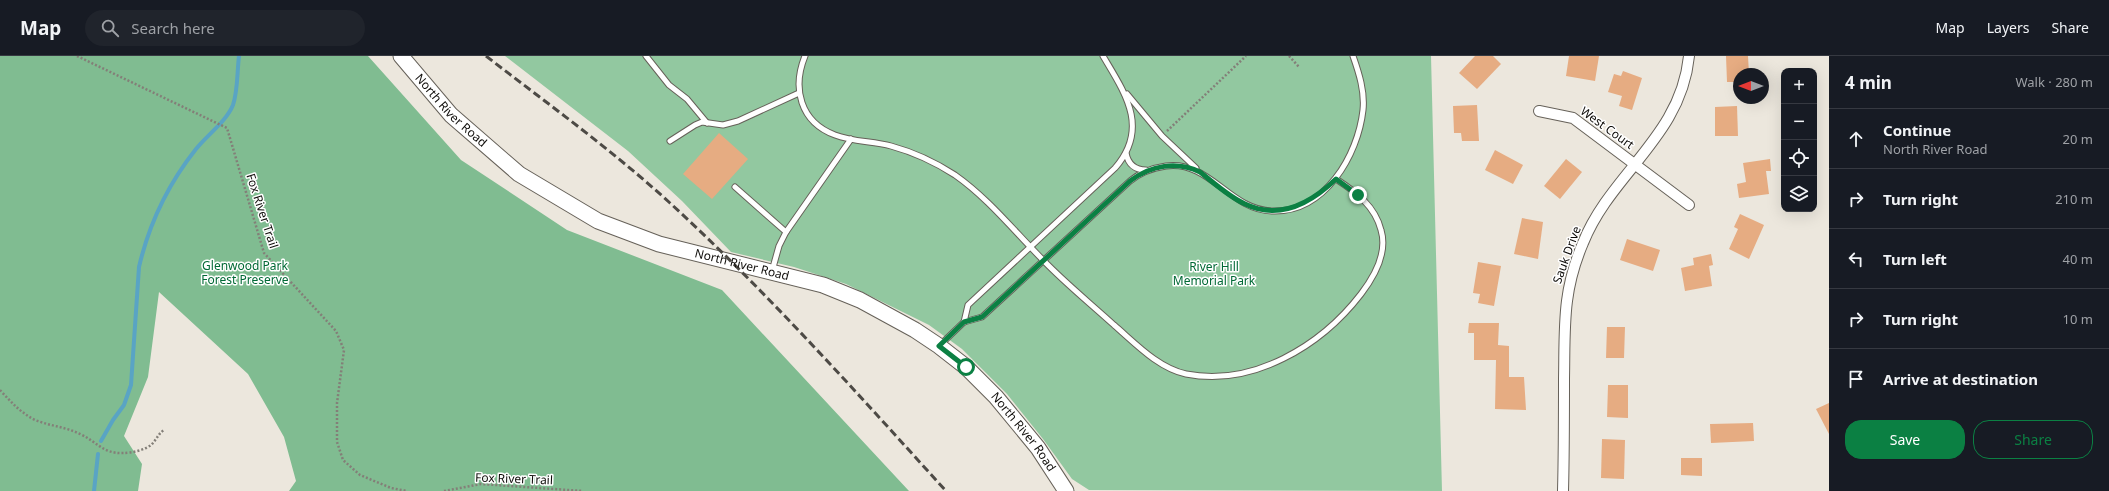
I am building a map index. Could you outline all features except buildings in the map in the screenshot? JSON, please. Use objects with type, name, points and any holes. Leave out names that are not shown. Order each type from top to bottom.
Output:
[{"type":"main road","name":"North River Road","points":[[401,56],[451,115],[519,174],[598,221],[659,244],[823,286],[860,300],[894,318],[939,346],[966,367],[996,397],[1038,448],[1066,491]]},
{"type":"street","name":"Sauk Drive","points":[[1563,491],[1565,308],[1567,291],[1583,242],[1593,221],[1606,200],[1636,166],[1668,120],[1680,95],[1689,56]]},
{"type":"street","name":"West Court","points":[[1539,111],[1573,118],[1689,205]]},
{"type":"lane","points":[[646,56],[669,85],[687,99],[707,123]]},
{"type":"lane","points":[[805,56],[798,75],[799,93],[803,107],[816,124],[836,135],[850,139],[892,146],[914,154],[954,175],[989,204],[1031,246],[1043,261],[1136,345],[1166,367],[1187,374],[1210,376],[1230,374],[1259,368],[1301,350],[1340,319],[1374,275],[1382,252],[1383,243],[1378,222],[1368,203],[1336,179]]},
{"type":"lane","points":[[1103,56],[1123,88],[1162,136],[1200,172],[1245,204],[1272,211],[1287,210],[1312,199],[1336,179],[1350,156],[1363,108],[1360,79],[1353,56]]},
{"type":"lane","points":[[964,322],[968,305],[1115,168],[1126,152],[1132,134],[1132,123],[1131,112],[1123,88]]},
{"type":"lane","points":[[670,141],[695,124],[723,124],[738,121],[799,93]]},
{"type":"lane","points":[[772,272],[778,246],[786,232],[850,139]]},
{"type":"lane","points":[[1126,152],[1130,163],[1134,168],[1147,170],[1182,165],[1200,172]]},
{"type":"lane","points":[[939,346],[964,322],[982,317],[1130,181],[1147,170]]},
{"type":"lane","points":[[736,187],[786,232]]},
{"type":"path","name":"Fox River Trail","points":[[77,56],[227,128],[264,253],[336,331],[344,350],[338,403],[337,442],[343,460],[360,475],[391,488],[407,491]]},
{"type":"path","points":[[1162,136],[1246,56]]},
{"type":"path","points":[[1288,56],[1299,67]]},
{"type":"path","points":[[0,390],[17,408],[34,419],[78,433],[91,439],[97,447],[113,452],[124,453],[144,449],[152,444],[158,434],[164,430]]},
{"type":"path","name":"Fox River Trail","points":[[444,491],[481,484],[583,491]]},
{"type":"green space","name":"Glenwood Park Forest Preserve","points":[[0,56],[368,56],[461,160],[567,230],[722,290],[909,491],[289,491],[296,481],[284,437],[248,374],[159,292],[148,377],[124,436],[142,464],[138,491],[0,491]]},
{"type":"green space","name":"River Hill Memorial Park","points":[[505,56],[1431,56],[1442,491],[1089,490],[1072,479],[1043,439],[1007,394],[962,349],[929,325],[846,284],[794,267],[731,252],[682,201],[628,151]]},
{"type":"waterway","points":[[101,441],[124,405],[131,385],[139,267],[148,235],[161,205],[186,162],[230,111],[235,99],[237,87],[239,56]]},
{"type":"waterway","points":[[94,491],[98,454]]},
{"type":"railway","points":[[486,56],[626,164],[706,237],[777,308],[946,491]]},
{"type":"route","points":[[966,367],[939,346],[964,322],[982,317],[1130,181],[1137,175],[1147,170],[1159,167],[1182,165],[1192,168],[1245,204],[1259,209],[1272,211],[1287,210],[1299,206],[1312,199],[1336,179],[1358,195]]}]
